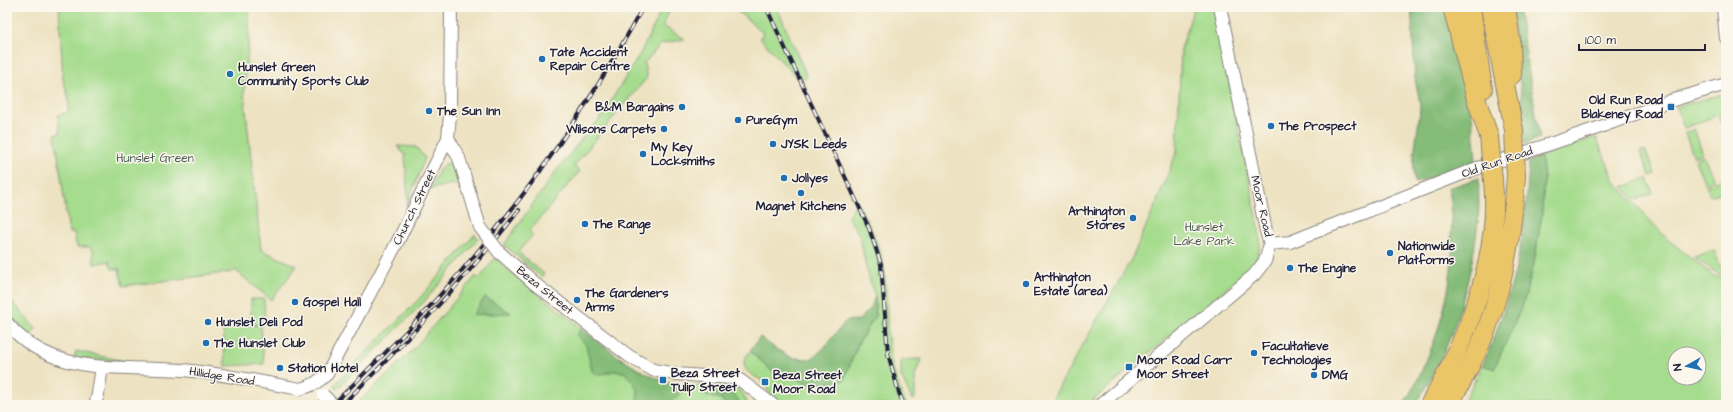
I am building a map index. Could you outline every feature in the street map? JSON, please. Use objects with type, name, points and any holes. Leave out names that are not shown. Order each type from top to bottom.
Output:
[{"type":"highway","points":[[1452,7],[1476,99],[1489,136]]},
{"type":"highway","points":[[1429,405],[1454,359],[1468,325],[1482,279],[1491,239],[1493,181],[1489,136],[1471,7]]},
{"type":"highway","points":[[1490,7],[1514,130]]},
{"type":"highway","points":[[1449,405],[1473,360],[1487,328],[1495,304],[1510,239],[1516,175],[1511,40],[1506,7]]},
{"type":"street","name":"Church Street","points":[[312,386],[327,374],[399,239],[448,138],[450,115],[451,7]]},
{"type":"street","name":"Moor Road","points":[[1100,405],[1254,275],[1265,261],[1270,244],[1266,231],[1220,7]]},
{"type":"street","points":[[1723,7],[1726,38]]},
{"type":"street","name":"Old Run Road","points":[[1270,244],[1290,242],[1472,170],[1595,129],[1670,101],[1726,84]]},
{"type":"street","name":"Beza Street","points":[[448,138],[459,158],[480,227],[499,252],[535,284],[629,356],[653,370],[676,374],[740,380],[772,405]]},
{"type":"street","name":"Hillidge Road","points":[[11,327],[35,348],[48,355],[80,364],[102,367],[190,371],[300,389],[312,386]]},
{"type":"street","points":[[95,405],[102,367]]},
{"type":"street","points":[[312,386],[333,405]]},
{"type":"street","points":[[750,387],[756,405]]},
{"type":"green space","name":"Hunslet Green","points":[[59,7],[249,7],[249,35],[244,93],[261,250],[297,266],[271,300],[235,270],[233,272],[123,286],[119,269],[112,269],[109,261],[94,264],[93,250],[89,247],[77,247],[74,233],[69,233],[55,134],[60,133],[58,115],[67,113],[69,105],[63,80]]},
{"type":"green space","points":[[663,7],[671,7],[663,26],[684,39],[661,44],[644,63],[647,78],[574,166],[580,171],[529,231],[533,235],[518,252],[544,274],[541,277],[504,245],[554,174],[589,130],[599,120],[640,54]]},
{"type":"green space","points":[[733,7],[777,7],[807,77],[799,80],[760,38],[763,33]]},
{"type":"green space","name":"Hunslet Lake Park","points":[[1194,7],[1213,7],[1259,227],[1259,250],[1255,260],[1247,271],[1087,405],[1049,405],[1132,258],[1177,151],[1181,49]]},
{"type":"green space","points":[[1411,7],[1446,7],[1471,104],[1476,161],[1415,183],[1414,155],[1420,107],[1415,77]]},
{"type":"green space","points":[[1511,7],[1518,7],[1540,138],[1525,144],[1518,60]]},
{"type":"green space","points":[[1726,93],[1726,122],[1721,124],[1718,115],[1684,128],[1676,107]]},
{"type":"green space","points":[[1694,129],[1703,154],[1694,157],[1685,133]]},
{"type":"green space","points":[[1596,137],[1615,182],[1667,239],[1714,276],[1717,277],[1726,275],[1726,405],[1462,405],[1483,365],[1494,368],[1523,304],[1534,263],[1542,214],[1544,178],[1541,156]]},
{"type":"green space","points":[[397,146],[416,147],[425,158],[406,207],[408,197],[405,155]]},
{"type":"green space","points":[[1645,150],[1655,174],[1650,176],[1640,152]]},
{"type":"green space","points":[[1541,156],[1544,178],[1542,214],[1534,263],[1523,304],[1494,369],[1483,365],[1493,341],[1516,268],[1525,215],[1529,162]]},
{"type":"green space","points":[[1704,156],[1714,180],[1705,184],[1695,160]]},
{"type":"green space","points":[[447,163],[451,164],[461,187],[453,184],[430,189],[440,169]]},
{"type":"green space","points":[[1479,178],[1478,223],[1474,252],[1456,321],[1438,366],[1426,386],[1414,405],[1403,405],[1422,371],[1443,314],[1450,274],[1452,250],[1452,218],[1448,188]]},
{"type":"green space","points":[[1647,178],[1653,193],[1635,200],[1623,187]]},
{"type":"green space","points":[[1726,178],[1726,190],[1710,196],[1706,186]]},
{"type":"green space","points":[[856,201],[865,216],[881,256],[886,283],[890,355],[897,381],[907,405],[838,405],[778,402],[772,397],[762,381],[750,374],[745,368],[744,364],[746,356],[750,351],[772,371],[782,370],[804,382],[844,380],[858,344],[875,316],[875,296],[866,268],[860,236],[848,217]]},
{"type":"green space","points":[[475,234],[478,239],[423,303],[337,389],[334,385],[419,299]]},
{"type":"green space","points":[[1714,250],[1723,273],[1718,274],[1694,257]]},
{"type":"green space","points":[[495,258],[603,346],[638,370],[659,380],[677,385],[686,386],[722,383],[730,385],[737,388],[743,395],[748,405],[355,405],[411,352],[476,276],[479,279]]},
{"type":"green space","points":[[7,296],[36,329],[30,336],[7,314]]},
{"type":"green space","points":[[875,296],[875,316],[858,344],[844,380],[819,384],[804,382],[785,373],[772,371],[750,351],[760,337],[776,349],[792,358],[811,359],[823,349],[846,321],[859,320],[871,308]]},
{"type":"green space","points":[[485,297],[511,313],[473,315]]},
{"type":"green space","points":[[251,299],[264,299],[265,324],[251,325]]},
{"type":"green space","points":[[261,325],[264,364],[225,366],[223,327]]},
{"type":"green space","points":[[581,328],[617,356],[643,372],[670,383],[685,386],[681,393],[671,401],[664,403],[636,405],[638,392],[634,383],[624,372],[614,371],[598,375],[592,371],[586,345],[577,336]]},
{"type":"green space","points":[[76,351],[129,362],[74,358]]},
{"type":"green space","points":[[921,359],[915,376],[915,399],[912,400],[901,376],[901,360]]},
{"type":"green space","points":[[708,385],[728,390],[735,396],[741,405],[726,405],[720,398],[712,398],[705,394],[705,388]]},
{"type":"railway","points":[[332,405],[422,315],[493,233],[558,146],[588,101],[643,7]]},
{"type":"railway","points":[[766,7],[869,228],[881,264],[888,354],[904,405]]},
{"type":"railway","points":[[342,405],[389,358],[456,286],[519,210]]},
{"type":"place","name":"Tate Accident Repair Centre","points":[[542,59]]},
{"type":"place","name":"Hunslet Green Community Sports Club","points":[[230,74]]},
{"type":"place","name":"B&M Bargains","points":[[682,107]]},
{"type":"place","name":"Old Run Road Blakeney Road","points":[[1671,107]]},
{"type":"place","name":"The Sun Inn","points":[[429,111]]},
{"type":"place","name":"PureGym","points":[[738,120]]},
{"type":"place","name":"The Prospect","points":[[1271,126]]},
{"type":"place","name":"Wilsons Carpets","points":[[664,129]]},
{"type":"place","name":"JYSK Leeds","points":[[773,144]]},
{"type":"place","name":"My Key Locksmiths","points":[[643,154]]},
{"type":"place","name":"Jollyes","points":[[784,178]]},
{"type":"place","name":"Magnet Kitchens","points":[[801,193]]},
{"type":"place","name":"Arthington Stores","points":[[1133,218]]},
{"type":"place","name":"The Range","points":[[585,224]]},
{"type":"place","name":"Nationwide Platforms","points":[[1390,253]]},
{"type":"place","name":"The Engine","points":[[1290,268]]},
{"type":"place","name":"Arthington Estate (area)","points":[[1026,284]]},
{"type":"place","name":"The Gardeners Arms","points":[[577,300]]},
{"type":"place","name":"Gospel Hall","points":[[295,302]]},
{"type":"place","name":"Hunslet Deli Pod","points":[[208,322]]},
{"type":"place","name":"The Hunslet Club","points":[[206,343]]},
{"type":"place","name":"Facultatieve Technologies","points":[[1254,353]]},
{"type":"place","name":"Moor Road Carr Moor Street","points":[[1129,367]]},
{"type":"place","name":"Station Hotel","points":[[280,368]]},
{"type":"place","name":"DMG","points":[[1314,375]]},
{"type":"place","name":"Beza Street Tulip Street","points":[[663,380]]},
{"type":"place","name":"Beza Street Moor Road","points":[[765,382]]}]
